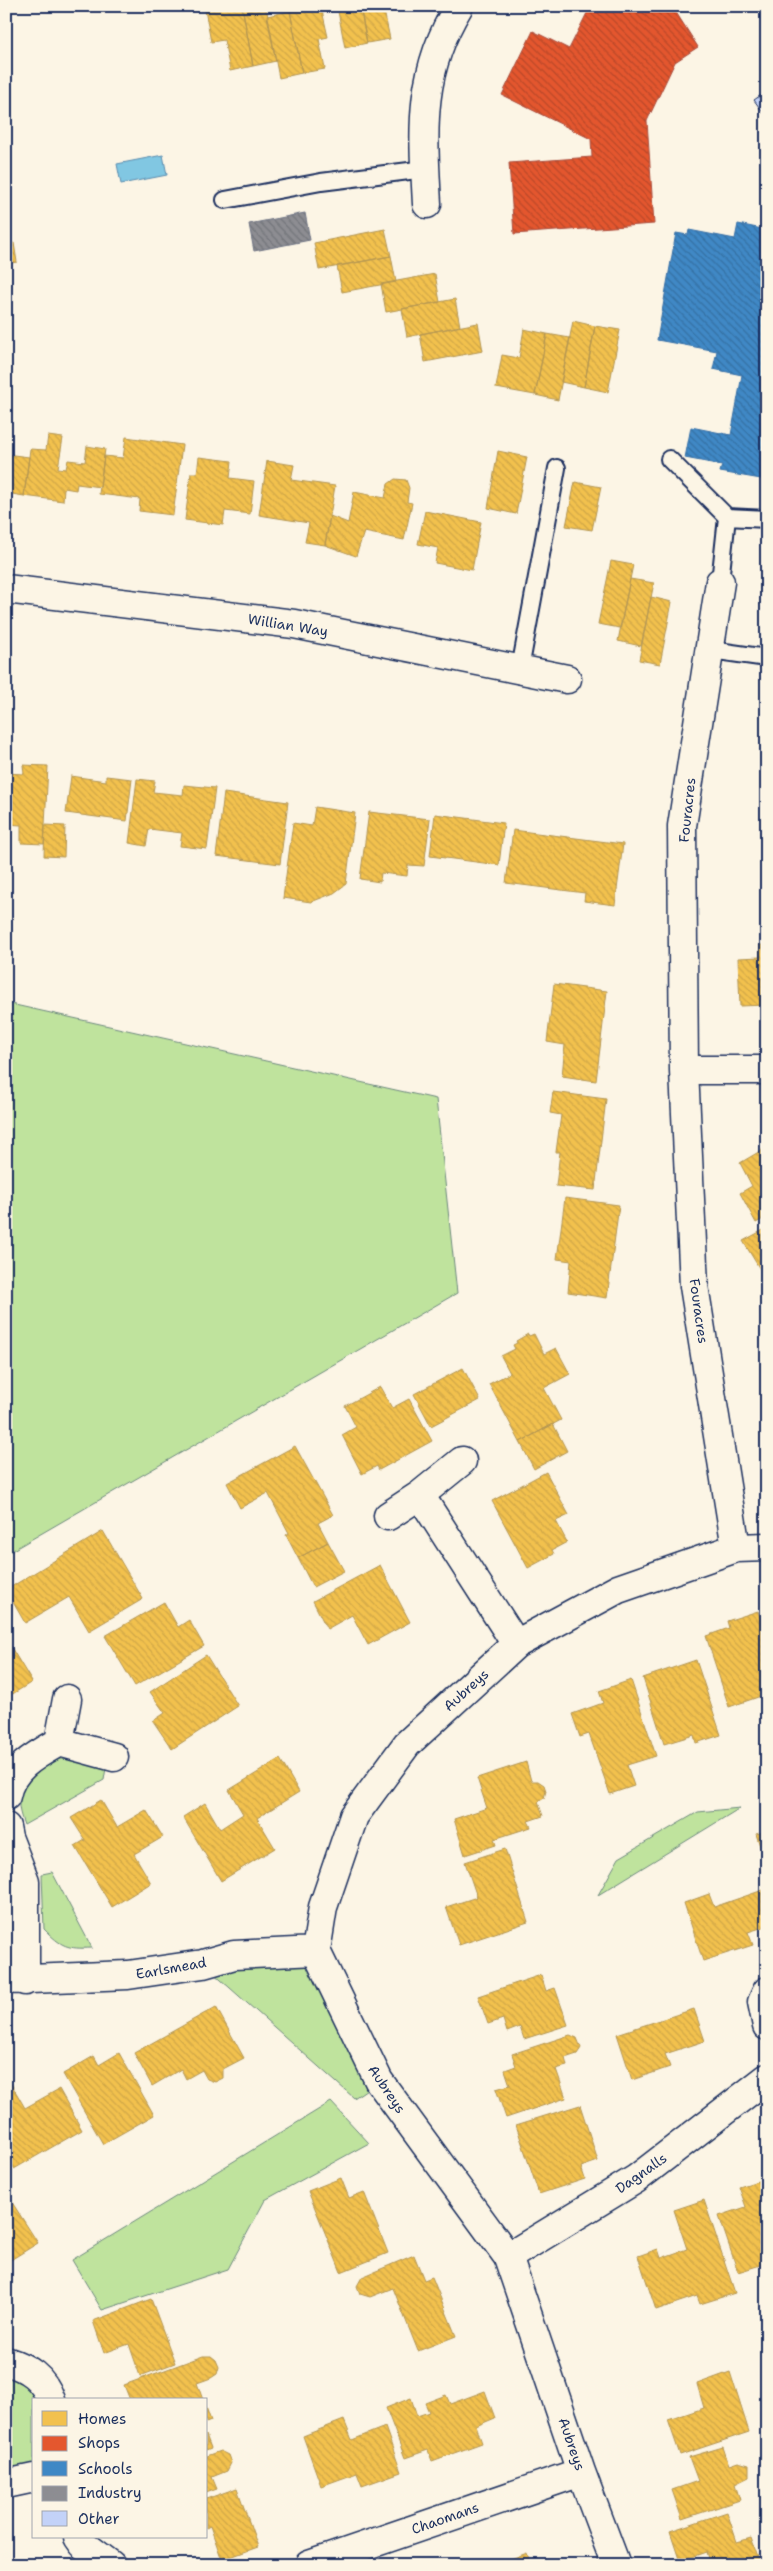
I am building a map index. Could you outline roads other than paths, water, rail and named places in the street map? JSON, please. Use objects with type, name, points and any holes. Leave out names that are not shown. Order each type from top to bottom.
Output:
[{"type":"street","points":[[427,204],[423,140],[429,74],[459,6]]},
{"type":"street","name":"Fouracres","points":[[720,582],[711,650],[682,826],[684,1070],[694,1286],[736,1548]]},
{"type":"street","name":"Willian Way","points":[[6,589],[294,624],[567,679]]},
{"type":"street","points":[[684,1070],[767,1070]]},
{"type":"street","points":[[388,1516],[420,1495],[462,1461]]},
{"type":"street","points":[[420,1495],[516,1644]]},
{"type":"street","name":"Aubreys","points":[[616,2565],[581,2472],[508,2257],[379,2081],[316,1951],[323,1907],[354,1816],[407,1744],[516,1644],[618,1589],[736,1548],[767,1547]]},
{"type":"street","points":[[6,1796],[8,1785],[18,1769],[59,1742],[67,1698]]},
{"type":"street","points":[[59,1742],[114,1757]]},
{"type":"street","name":"Earlsmead","points":[[6,1827],[25,1881],[16,1980],[128,1975],[203,1964],[234,1954],[316,1951]]},
{"type":"street","points":[[767,1991],[762,2002],[767,2026]]},
{"type":"street","name":"Dagnalls","points":[[508,2257],[636,2179],[767,2078]]},
{"type":"street","points":[[6,2361],[29,2369],[48,2391],[50,2398]]},
{"type":"street","name":"Chaomans","points":[[309,2565],[581,2472]]},
{"type":"street","points":[[6,2484],[32,2478]]},
{"type":"street","points":[[79,2538],[83,2544],[111,2565]]},
{"type":"lane","points":[[225,200],[321,182],[425,169]]},
{"type":"lane","points":[[669,459],[727,517],[767,519]]},
{"type":"lane","points":[[520,669],[557,468]]},
{"type":"lane","points":[[720,582],[727,517]]},
{"type":"lane","points":[[711,650],[767,658]]},
{"type":"water","points":[[163,155],[167,175],[121,184],[117,164]]}]
